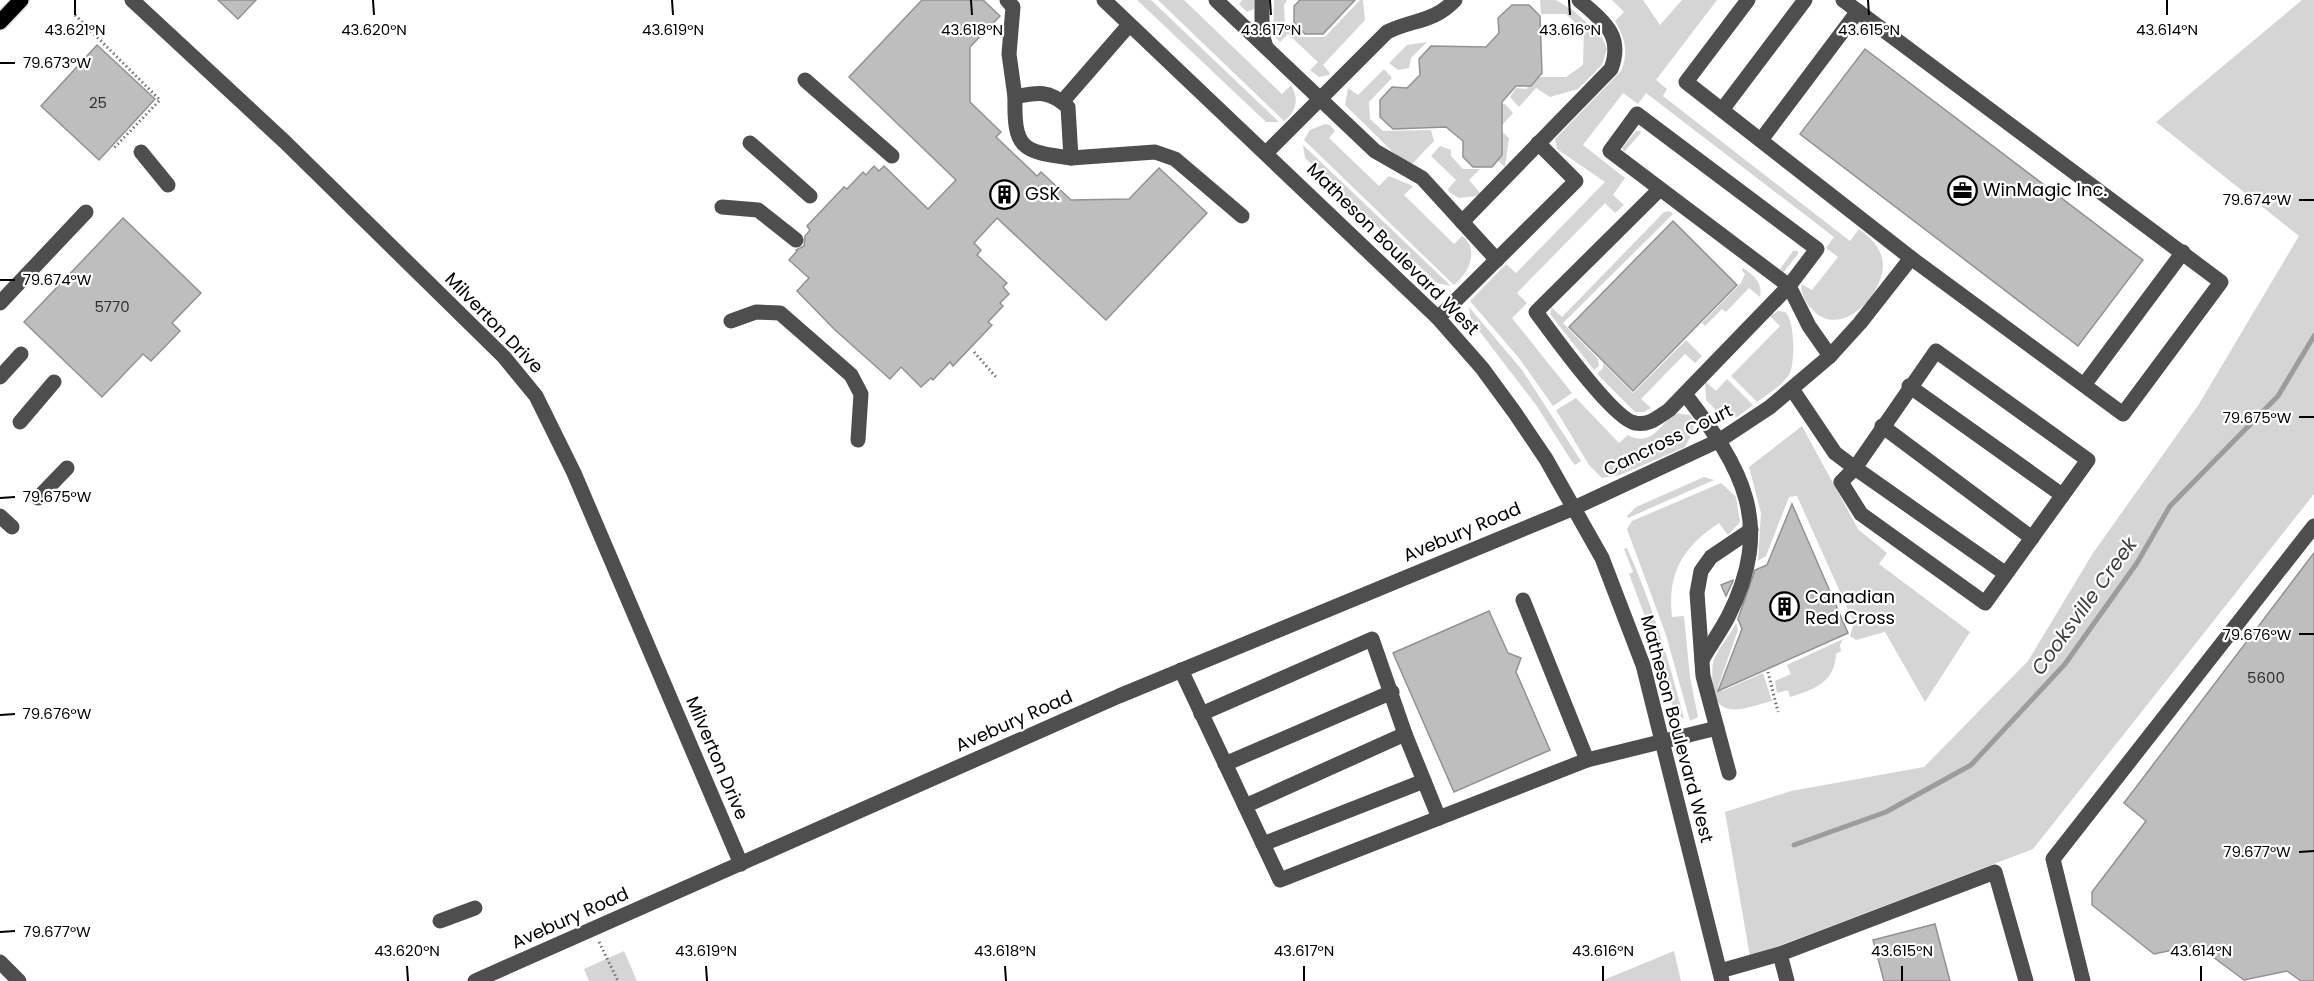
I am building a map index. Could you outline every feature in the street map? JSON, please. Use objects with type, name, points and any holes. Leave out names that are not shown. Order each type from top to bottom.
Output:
[{"type":"main road","points":[[0,22],[21,0]]},
{"type":"street","name":"Milverton Drive","points":[[132,0],[302,158],[504,357],[536,396],[594,515],[741,864]]},
{"type":"street","points":[[1007,0],[1013,7],[1009,54],[1015,97],[1014,125],[1022,144],[1039,154],[1071,158],[1155,152],[1175,159],[1242,216]]},
{"type":"street","name":"Matheson Boulevard West","points":[[1104,0],[1438,318],[1482,368],[1515,413],[1602,558],[1624,611],[1643,665],[1663,740],[1721,976]]},
{"type":"street","points":[[1216,0],[1375,151],[1422,178],[1497,260]]},
{"type":"street","points":[[1262,0],[1262,34],[1267,48]]},
{"type":"street","points":[[1266,153],[1387,32],[1402,25],[1431,19],[1455,0]]},
{"type":"street","points":[[1462,222],[1611,69],[1615,58],[1613,35],[1579,0]]},
{"type":"street","points":[[1748,0],[1686,82],[1911,258],[2123,414],[2221,282],[1843,0]]},
{"type":"street","points":[[1722,110],[1805,0]]},
{"type":"street","points":[[1761,140],[1858,11]]},
{"type":"street","points":[[1062,102],[1129,25]]},
{"type":"street","points":[[805,80],[892,156]]},
{"type":"street","points":[[1015,97],[1036,92],[1055,96],[1068,107],[1071,158]]},
{"type":"street","points":[[1660,189],[1536,312],[1587,378],[1623,416],[1634,423],[1651,422],[1684,394],[1789,286],[1817,249],[1637,114],[1610,151],[1789,286],[1809,326],[1830,356]]},
{"type":"street","points":[[750,143],[810,196]]},
{"type":"street","points":[[1438,318],[1576,182],[1538,143]]},
{"type":"street","points":[[141,152],[168,185]]},
{"type":"street","points":[[722,207],[758,210],[796,240]]},
{"type":"street","points":[[0,303],[86,212]]},
{"type":"street","points":[[2084,385],[2183,252]]},
{"type":"street","name":"Cancross Court","points":[[1574,508],[1743,427],[1830,356],[1860,323],[1911,258]]},
{"type":"street","points":[[731,321],[756,312],[780,313],[851,375],[861,394],[858,440]]},
{"type":"street","points":[[1936,351],[2088,460],[1985,603],[1861,514],[1841,482],[1854,468],[1909,386],[1936,351]]},
{"type":"street","points":[[0,377],[21,354]]},
{"type":"street","points":[[20,422],[54,382]]},
{"type":"street","points":[[1909,386],[2062,495]]},
{"type":"street","points":[[1792,389],[1835,453],[2006,574]]},
{"type":"street","points":[[1684,394],[1720,440],[1750,508],[1751,530],[1742,582],[1728,618],[1702,660]]},
{"type":"street","points":[[1882,426],[2032,538]]},
{"type":"street","points":[[38,498],[67,468]]},
{"type":"street","name":"Avebury Road","points":[[475,981],[1181,670],[1574,508]]},
{"type":"street","points":[[0,516],[12,527]]},
{"type":"street","points":[[2083,981],[2054,859],[2314,526]]},
{"type":"street","points":[[1730,773],[1706,695],[1696,593],[1701,571],[1712,557],[1751,530]]},
{"type":"street","points":[[1522,600],[1587,760]]},
{"type":"street","points":[[1201,714],[1372,639],[1405,734],[1439,818]]},
{"type":"street","points":[[1181,670],[1280,880],[1587,760],[1717,728]]},
{"type":"street","points":[[1225,764],[1392,692]]},
{"type":"street","points":[[1245,806],[1405,734]]},
{"type":"street","points":[[1263,844],[1424,781]]},
{"type":"street","points":[[1721,976],[1995,872],[2026,981]]},
{"type":"street","points":[[440,921],[475,908]]},
{"type":"street","points":[[1780,954],[1787,981]]},
{"type":"street","points":[[0,962],[19,981]]},
{"type":"path","points":[[75,15],[160,100],[114,148]]},
{"type":"path","points":[[974,352],[996,377]]},
{"type":"path","points":[[1768,672],[1778,712]]},
{"type":"path","points":[[592,930],[618,981]]},
{"type":"shaded area","points":[[1137,0],[1151,0],[1279,122],[1266,122]]},
{"type":"shaded area","points":[[1158,0],[1184,0],[1282,94],[1291,85],[1296,100],[1292,113],[1284,121]]},
{"type":"shaded area","points":[[1242,0],[1254,0],[1254,9],[1247,12],[1239,4]]},
{"type":"shaded area","points":[[1274,0],[1287,0],[1284,5],[1285,24],[1298,37],[1325,37],[1360,0],[1363,0],[1365,20],[1323,65],[1330,73],[1329,75],[1319,77],[1310,70],[1318,62],[1288,34],[1280,42],[1273,34]]},
{"type":"shaded area","points":[[1540,0],[1556,0],[1574,11],[1602,37],[1607,49],[1602,65],[1578,89],[1550,97],[1536,88],[1519,107],[1510,97],[1516,88],[1526,89],[1536,77],[1566,77],[1583,65],[1584,31],[1566,14],[1541,14]]},
{"type":"shaded area","points":[[1612,0],[1643,0],[1660,25],[1682,0],[1717,0],[1656,80],[1667,89],[1663,96],[1850,241],[1859,229],[1879,249],[1882,270],[1879,284],[1861,308],[1849,316],[1836,320],[1824,318],[1807,303],[1801,284],[1812,290],[1838,257],[1826,248],[1834,237],[1646,93],[1638,104],[1623,93],[1583,145],[1625,178],[1613,195],[1624,205],[1615,213],[1605,203],[1517,293],[1527,303],[1512,318],[1572,393],[1553,406],[1519,358],[1470,301],[1506,264],[1516,273],[1605,182],[1557,149],[1555,139],[1621,71],[1625,58],[1625,45],[1615,21],[1624,12]]},
{"type":"shaded area","points":[[2302,0],[2314,0],[2314,494],[2033,849],[1750,957],[1725,812],[1791,791],[1924,767],[2028,661],[2093,553],[2199,404],[2299,236],[2156,122]]},
{"type":"shaded area","points":[[1427,42],[1411,58],[1409,68],[1398,70],[1389,63],[1407,45]]},
{"type":"shaded area","points":[[1384,69],[1392,78],[1369,102],[1370,119],[1383,131],[1431,130],[1434,141],[1412,164],[1401,160],[1345,105],[1348,88],[1358,95]]},
{"type":"shaded area","points":[[1498,104],[1505,104],[1513,113],[1499,129],[1509,138],[1505,167],[1495,158]]},
{"type":"shaded area","points":[[1325,124],[1330,125],[1335,131],[1329,138],[1379,186],[1389,176],[1413,186],[1404,195],[1454,244],[1462,236],[1467,241],[1471,254],[1468,268],[1454,285],[1304,140],[1310,130]]},
{"type":"shaded area","points":[[1636,131],[1641,131],[1624,152],[1622,148]]},
{"type":"shaded area","points":[[1303,145],[1451,286],[1437,283],[1305,158]]},
{"type":"shaded area","points":[[1440,146],[1451,150],[1451,156],[1463,169],[1480,169],[1469,180],[1480,193],[1476,196],[1459,198],[1449,192],[1448,189],[1456,180],[1431,156]]},
{"type":"shaded area","points":[[1670,211],[1673,214],[1563,323],[1598,359],[1599,366],[1594,370],[1550,314],[1551,309],[1562,317],[1664,212]]},
{"type":"shaded area","points":[[1793,251],[1798,251],[1798,254],[1783,273],[1780,269]]},
{"type":"shaded area","points":[[1743,268],[1759,283],[1760,297],[1749,288],[1726,312],[1722,309],[1705,326],[1702,323],[1741,283],[1745,274]]},
{"type":"shaded area","points":[[1469,307],[1522,370],[1581,461],[1575,465],[1571,460],[1536,405],[1471,320]]},
{"type":"shaded area","points":[[1778,311],[1785,312],[1791,323],[1792,367],[1790,373],[1775,389],[1757,402],[1731,376],[1780,326],[1770,316]]},
{"type":"shaded area","points":[[1686,340],[1702,356],[1695,363],[1685,354],[1641,399],[1651,408],[1644,412],[1635,412],[1597,374],[1603,368],[1603,363],[1633,393]]},
{"type":"shaded area","points":[[1727,379],[1753,405],[1737,417],[1721,415],[1706,400],[1705,381],[1716,391]]},
{"type":"shaded area","points":[[1576,398],[1619,443],[1628,435],[1642,439],[1649,437],[1674,413],[1690,415],[1694,423],[1693,431],[1685,447],[1620,475],[1602,478],[1589,465],[1556,410]]},
{"type":"shaded area","points":[[1802,426],[1858,529],[1887,553],[1879,564],[1970,632],[1925,702],[1885,632],[1856,640],[1850,636],[1854,623],[1797,496],[1789,497],[1766,556],[1758,561],[1761,513],[1749,467]]},
{"type":"shaded area","points":[[1704,477],[1714,480],[1628,518],[1627,516],[1636,507]]},
{"type":"shaded area","points":[[1721,483],[1736,497],[1740,522],[1728,535],[1719,523],[1706,532],[1680,563],[1672,587],[1672,617],[1684,616],[1690,677],[1698,717],[1690,721],[1666,635],[1627,529],[1632,521]]},
{"type":"shaded area","points":[[1627,548],[1659,632],[1684,719],[1674,711],[1652,635],[1629,574],[1633,572],[1624,549]]},
{"type":"shaded area","points":[[1736,623],[1738,630],[1718,687],[1722,691],[1763,673],[1772,701],[1735,709],[1721,705],[1716,698],[1712,674],[1716,655]]},
{"type":"shaded area","points":[[1843,639],[1840,645],[1841,651],[1836,654],[1832,672],[1822,683],[1790,697],[1788,690],[1777,693],[1775,681],[1791,674],[1787,665]]},
{"type":"shaded area","points":[[624,951],[637,981],[589,981],[584,969]]},
{"type":"shaded area","points":[[1674,951],[1681,981],[1601,981]]},
{"type":"building","points":[[218,0],[256,0],[238,19]]},
{"type":"building","name":"GSK","points":[[922,0],[983,0],[1000,16],[970,47],[970,102],[1001,132],[996,137],[1037,176],[1041,172],[1071,200],[1129,199],[1159,168],[1207,213],[1106,320],[997,218],[974,243],[981,250],[977,255],[1007,283],[1003,287],[1009,294],[1000,303],[1003,306],[988,322],[992,325],[953,366],[950,362],[933,380],[931,378],[921,387],[901,367],[890,379],[834,329],[797,291],[809,278],[789,260],[796,250],[804,246],[805,236],[810,230],[807,226],[844,187],[847,189],[863,172],[866,175],[874,166],[879,171],[884,166],[928,209],[956,180],[849,77]]},
{"type":"building","points":[[1300,0],[1355,0],[1323,34],[1305,34],[1294,22],[1294,6]]},
{"type":"building","points":[[1512,5],[1529,5],[1540,16],[1542,73],[1531,86],[1516,86],[1502,102],[1502,155],[1492,167],[1473,167],[1463,157],[1463,141],[1446,127],[1393,129],[1380,117],[1380,100],[1392,87],[1407,88],[1420,75],[1419,59],[1431,46],[1486,47],[1499,33],[1498,18]]},
{"type":"building","points":[[97,45],[155,99],[99,160],[41,106]]},
{"type":"building","points":[[1865,49],[2143,260],[2078,346],[1800,134]]},
{"type":"building","points":[[123,218],[201,293],[172,323],[180,331],[151,361],[143,354],[102,397],[24,322]]},
{"type":"building","points":[[1673,221],[1737,285],[1633,391],[1569,327]]},
{"type":"building","name":"Canadian Red Cross","points":[[1792,504],[1848,633],[1718,691],[1742,629],[1738,619],[1755,570],[1767,565]]},
{"type":"building","points":[[2314,553],[2314,981],[2301,981],[2287,971],[2244,980],[2197,945],[2154,954],[2092,905],[2092,892],[2146,821],[2124,803]]},
{"type":"building","points":[[1733,581],[1726,596],[1721,585]]},
{"type":"building","points":[[1489,611],[1508,653],[1521,658],[1516,672],[1550,750],[1454,792],[1393,653]]},
{"type":"building","points":[[1935,924],[1950,981],[1884,981],[1873,940]]},
{"type":"waterway","name":"Cooksville Creek","points":[[1794,845],[1886,812],[1971,765],[2065,664],[2137,563],[2170,506],[2278,396],[2314,336]]},
{"type":"place","name":"WinMagic Inc.","points":[[1962,190]]},
{"type":"place","name":"GSK","points":[[1004,194]]},
{"type":"place","name":"Canadian Red Cross","points":[[1784,607]]}]
